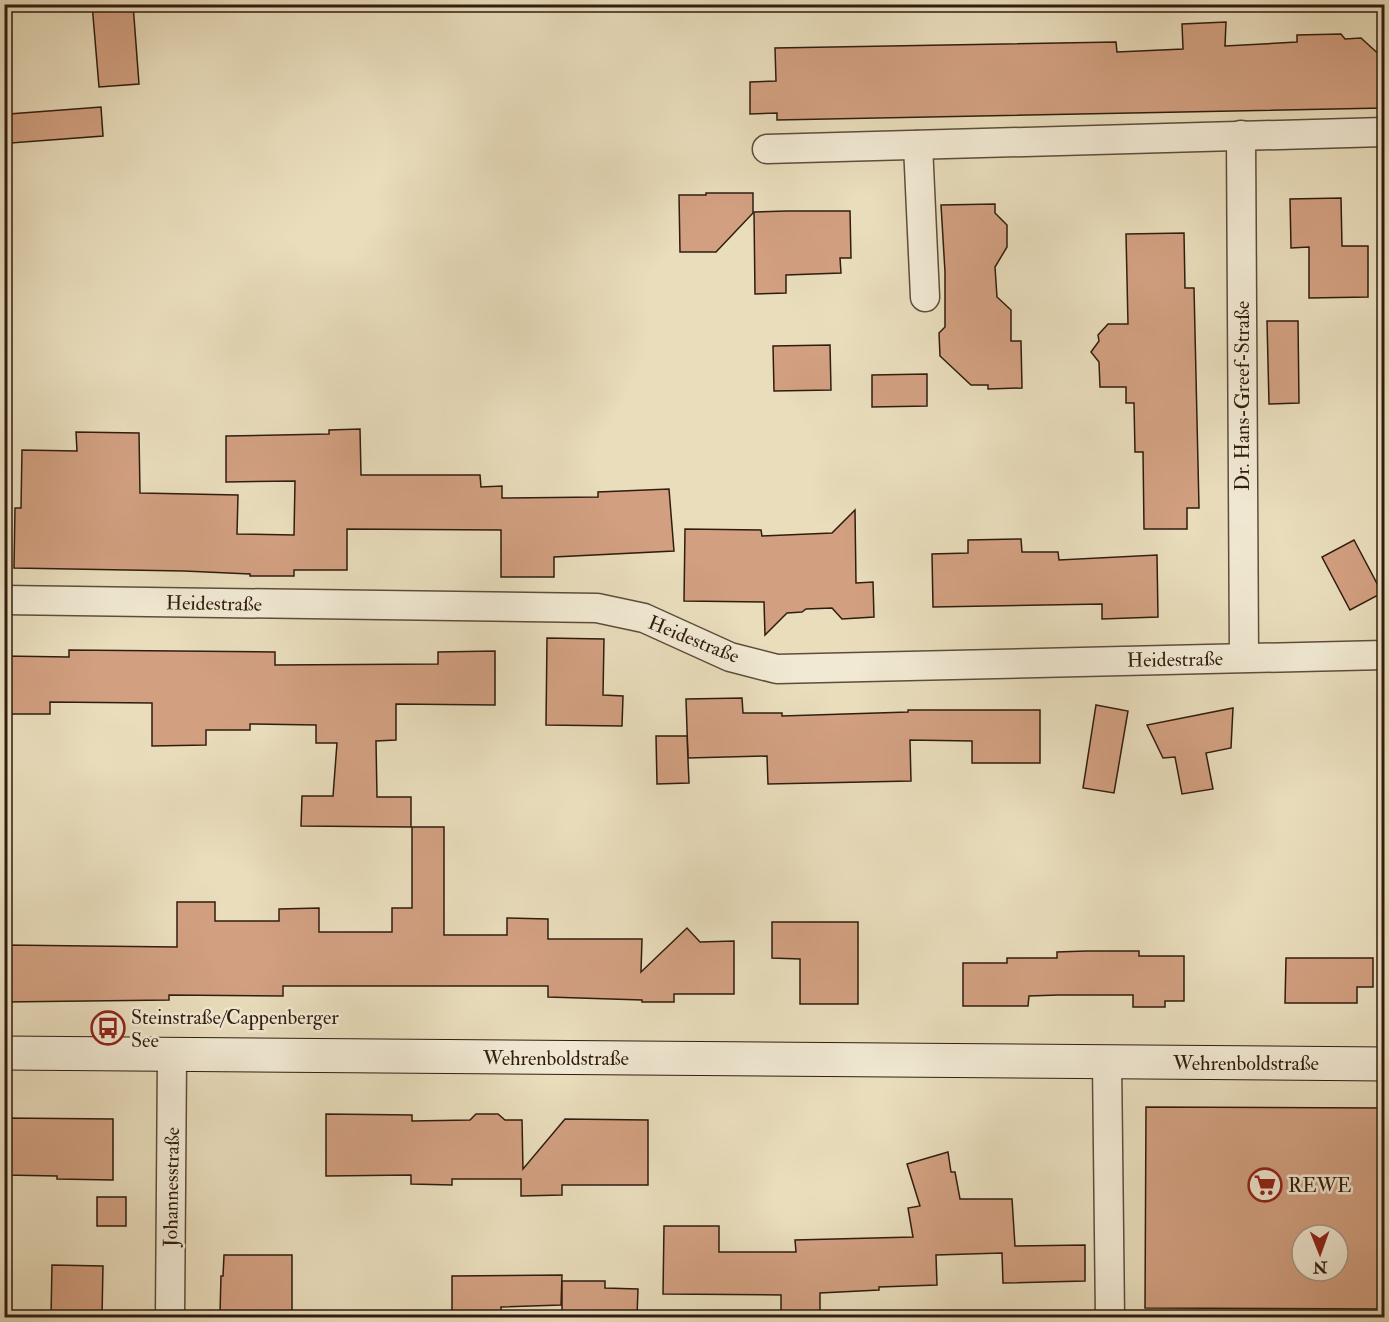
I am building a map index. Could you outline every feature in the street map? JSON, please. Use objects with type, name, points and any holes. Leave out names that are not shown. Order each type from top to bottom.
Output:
[{"type":"street","points":[[767,149],[1384,132]]},
{"type":"street","name":"Dr. Hans-Greef-Straße","points":[[1241,135],[1244,657]]},
{"type":"street","points":[[918,145],[925,297]]},
{"type":"street","name":"Heidestraße","points":[[4,600],[597,608],[644,618],[730,657],[777,669],[1384,655]]},
{"type":"street","name":"Wehrenboldstraße","points":[[4,1053],[1384,1064]]},
{"type":"street","name":"Johannesstraße","points":[[170,1317],[172,1056]]},
{"type":"street","points":[[1107,1061],[1110,1317]]},
{"type":"building","points":[[92,4],[133,4],[139,84],[99,87]]},
{"type":"building","points":[[1226,22],[1225,46],[1297,42],[1297,35],[1341,34],[1345,39],[1361,38],[1383,58],[1384,108],[777,120],[777,113],[750,114],[750,82],[776,81],[775,48],[1116,42],[1117,52],[1183,49],[1182,24]]},
{"type":"building","points":[[101,107],[103,136],[11,143],[9,114]]},
{"type":"building","points":[[706,193],[753,193],[753,213],[716,252],[680,252],[679,195],[706,195]]},
{"type":"building","points":[[1341,198],[1342,246],[1368,246],[1368,297],[1309,298],[1309,247],[1291,248],[1290,199]]},
{"type":"building","points":[[995,204],[995,213],[1007,225],[1007,247],[995,267],[997,297],[1011,310],[1011,341],[1021,341],[1022,388],[988,389],[988,385],[971,385],[940,356],[939,333],[945,327],[945,272],[941,205]]},
{"type":"building","points":[[850,211],[851,258],[840,258],[841,273],[786,275],[786,293],[755,294],[754,212]]},
{"type":"building","points":[[1184,233],[1185,288],[1194,288],[1199,508],[1187,508],[1187,529],[1144,529],[1143,452],[1135,452],[1134,403],[1126,403],[1126,387],[1100,387],[1099,362],[1091,352],[1099,341],[1098,335],[1108,324],[1128,324],[1126,234]]},
{"type":"building","points":[[1267,321],[1298,321],[1299,403],[1269,404]]},
{"type":"building","points":[[830,345],[831,390],[774,391],[773,346]]},
{"type":"building","points":[[927,374],[927,406],[872,407],[872,375]]},
{"type":"building","points":[[360,429],[361,475],[480,475],[481,487],[502,486],[502,498],[598,497],[598,492],[669,489],[674,551],[554,557],[554,577],[501,577],[501,530],[347,529],[347,570],[294,570],[294,576],[250,576],[250,574],[184,571],[14,568],[15,508],[21,508],[22,450],[77,451],[76,432],[139,433],[140,493],[238,495],[237,534],[294,535],[295,481],[226,482],[226,436],[329,434],[329,430]]},
{"type":"building","points":[[855,510],[856,583],[873,582],[874,617],[842,619],[832,608],[806,609],[802,612],[787,613],[765,635],[764,602],[684,601],[685,529],[761,530],[762,536],[832,533]]},
{"type":"building","points":[[1021,539],[1022,552],[1058,552],[1059,560],[1157,555],[1158,617],[1102,619],[1102,604],[933,607],[932,554],[968,553],[968,540]]},
{"type":"building","points":[[1354,540],[1382,593],[1350,610],[1322,557]]},
{"type":"building","points":[[547,638],[604,639],[603,695],[623,696],[622,726],[546,725]]},
{"type":"building","points":[[69,650],[275,652],[275,665],[438,664],[438,652],[495,651],[495,705],[396,704],[396,740],[376,741],[377,797],[411,797],[411,827],[301,826],[302,796],[333,796],[337,743],[316,743],[316,725],[250,724],[250,730],[206,730],[206,745],[152,746],[152,703],[50,702],[50,714],[4,714],[4,656],[69,657]]},
{"type":"building","points":[[742,698],[743,713],[782,713],[782,716],[908,712],[908,710],[1040,710],[1040,763],[972,763],[972,741],[910,740],[911,781],[768,784],[767,756],[688,758],[686,699]]},
{"type":"building","points":[[1096,705],[1128,711],[1114,793],[1083,788]]},
{"type":"building","points":[[1233,708],[1231,748],[1206,753],[1213,789],[1182,794],[1175,757],[1163,758],[1147,725]]},
{"type":"building","points":[[656,736],[687,736],[689,783],[657,784]]},
{"type":"building","points":[[412,827],[444,827],[444,935],[507,935],[507,918],[548,919],[548,939],[642,939],[641,972],[687,928],[700,942],[734,941],[734,994],[674,994],[674,1002],[642,1002],[642,1000],[548,997],[548,986],[283,986],[283,996],[169,995],[169,1000],[4,1002],[4,945],[177,947],[177,902],[215,902],[215,921],[279,921],[279,909],[319,908],[319,932],[392,932],[392,908],[412,908]]},
{"type":"building","points":[[772,922],[858,922],[858,1004],[800,1004],[800,959],[772,958]]},
{"type":"building","points":[[1139,951],[1139,956],[1184,956],[1184,1001],[1165,1001],[1165,1007],[1133,1007],[1133,995],[1058,995],[1029,996],[1028,1006],[963,1006],[963,963],[1007,963],[1007,958],[1057,958],[1057,952]]},
{"type":"building","points":[[1286,958],[1373,958],[1373,987],[1357,987],[1357,1003],[1285,1003]]},
{"type":"building","name":"REWE","points":[[1146,1107],[1381,1108],[1381,1135],[1384,1135],[1384,1309],[1145,1308]]},
{"type":"building","points":[[326,1114],[412,1115],[412,1121],[470,1120],[476,1114],[498,1114],[505,1120],[522,1120],[523,1169],[565,1119],[648,1120],[648,1185],[562,1185],[562,1195],[521,1196],[521,1179],[452,1179],[452,1185],[411,1184],[411,1175],[326,1176]]},
{"type":"building","points":[[4,1118],[113,1119],[113,1180],[4,1175]]},
{"type":"building","points":[[948,1152],[951,1172],[955,1172],[960,1199],[1012,1199],[1015,1246],[1085,1245],[1085,1281],[1003,1283],[1002,1253],[936,1255],[937,1285],[879,1287],[879,1290],[820,1293],[820,1313],[781,1313],[781,1295],[663,1294],[664,1226],[719,1226],[719,1252],[796,1252],[795,1240],[913,1237],[908,1208],[920,1206],[907,1164]]},
{"type":"building","points":[[97,1197],[126,1197],[126,1226],[97,1226]]},
{"type":"building","points":[[224,1255],[292,1255],[292,1316],[265,1316],[264,1313],[220,1313]]},
{"type":"building","points":[[52,1265],[103,1266],[102,1317],[51,1317]]},
{"type":"building","points":[[562,1275],[561,1305],[501,1307],[501,1317],[452,1317],[452,1276]]},
{"type":"building","points":[[562,1281],[605,1281],[605,1288],[638,1289],[637,1317],[562,1317]]},
{"type":"place","name":"Steinstraße/Cappenberger See","points":[[108,1028]]},
{"type":"place","name":"REWE","points":[[1265,1185]]}]
